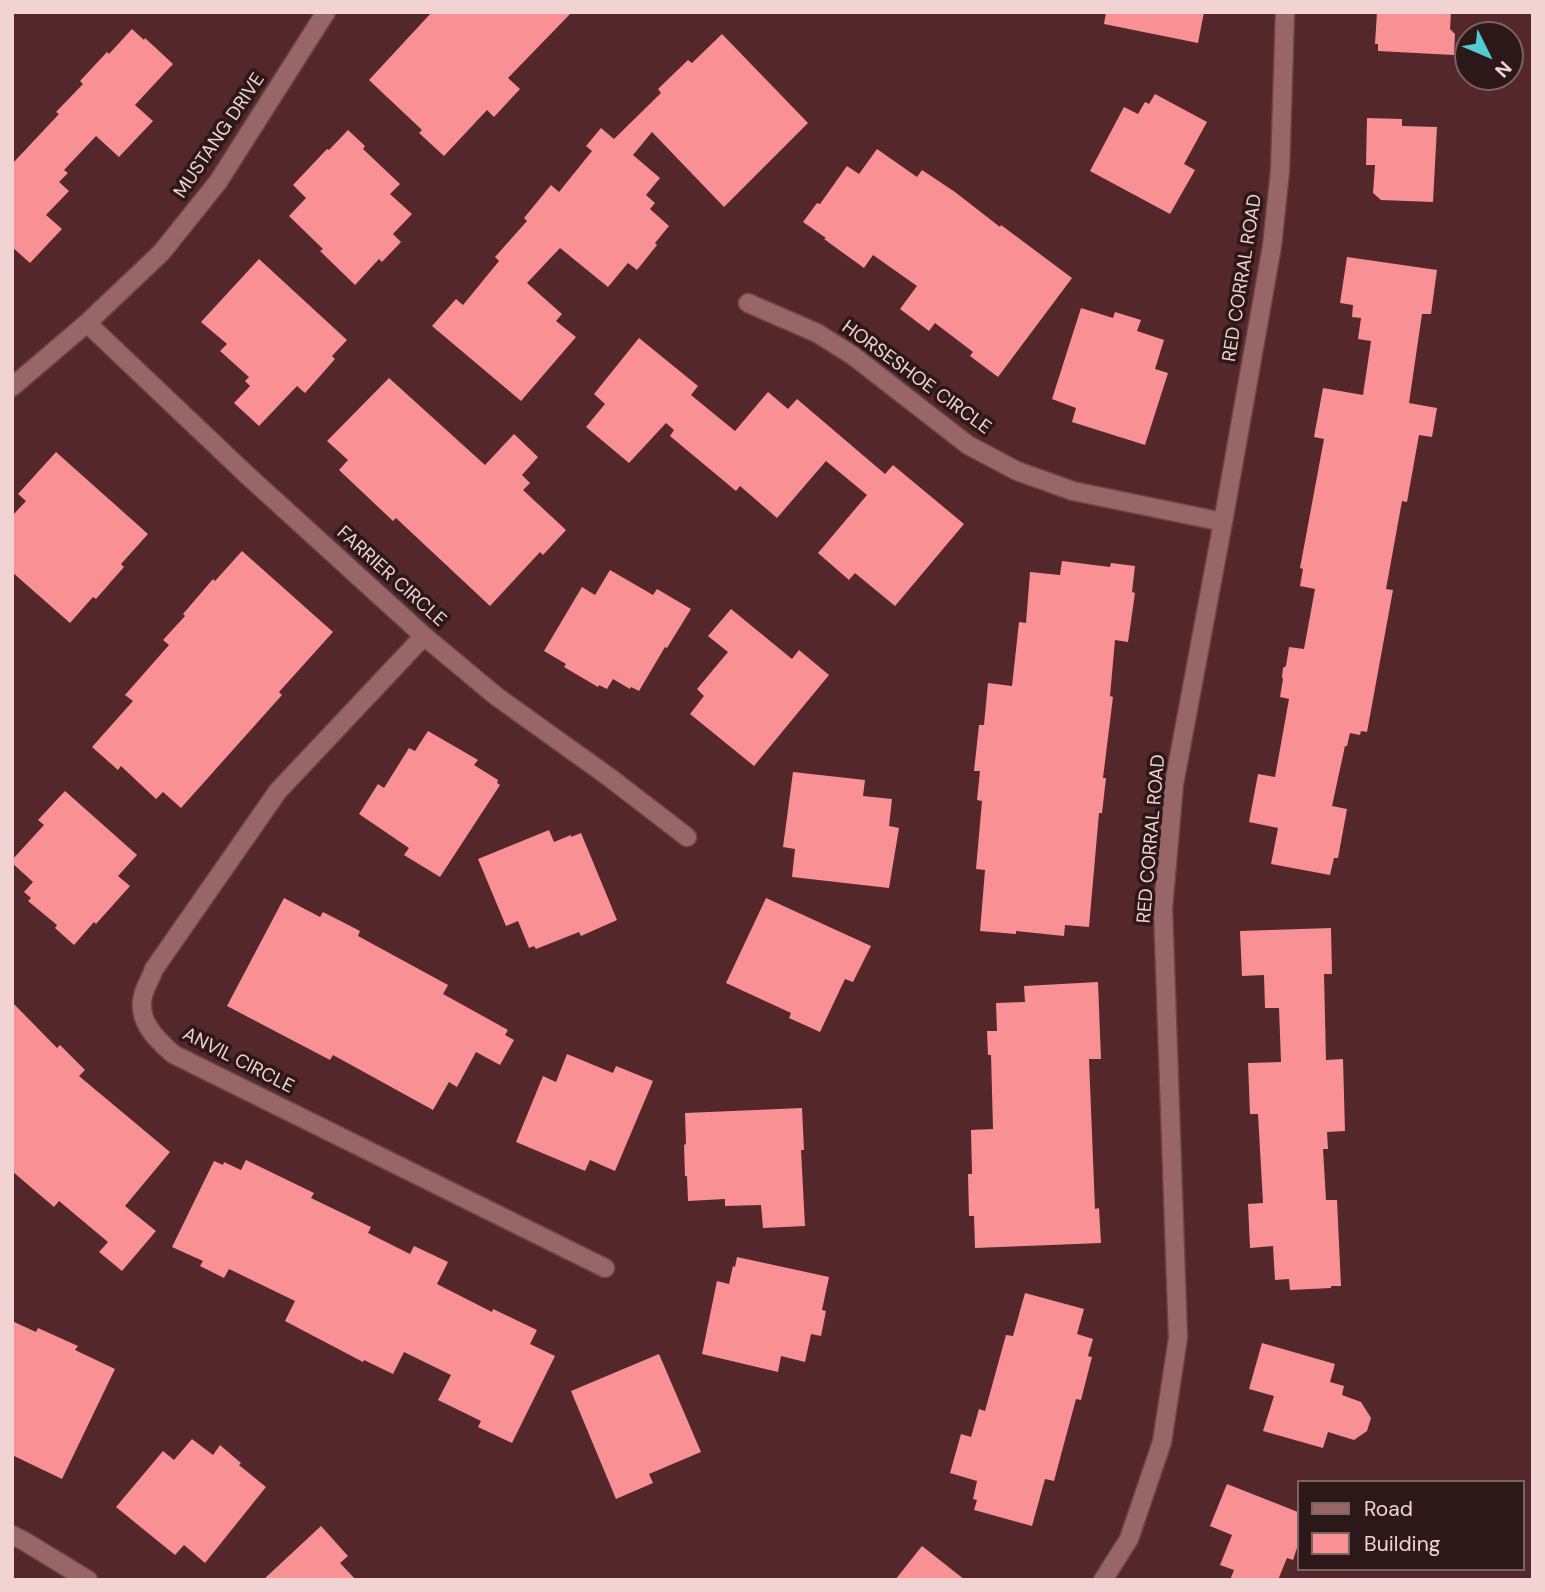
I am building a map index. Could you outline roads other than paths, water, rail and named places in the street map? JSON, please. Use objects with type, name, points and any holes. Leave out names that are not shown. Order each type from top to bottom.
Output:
[{"type":"street","name":"MUSTANG DRIVE","points":[[12,387],[87,323],[161,253],[218,182],[326,12]]},
{"type":"street","name":"RED CORRAL ROAD","points":[[1104,1580],[1129,1539],[1162,1442],[1178,1338],[1163,908],[1174,784],[1272,246],[1280,171],[1285,12]]},
{"type":"street","name":"HORSESHOE CIRCLE","points":[[748,303],[817,333],[852,355],[968,445],[1017,471],[1073,491],[1223,522]]},
{"type":"street","name":"FARRIER CIRCLE","points":[[87,323],[247,475],[424,636],[496,696],[687,837]]},
{"type":"street","name":"ANVIL CIRCLE","points":[[424,636],[278,791],[154,969],[142,997],[144,1019],[155,1038],[173,1054],[605,1268]]},
{"type":"street","points":[[12,1535],[88,1580]]}]
